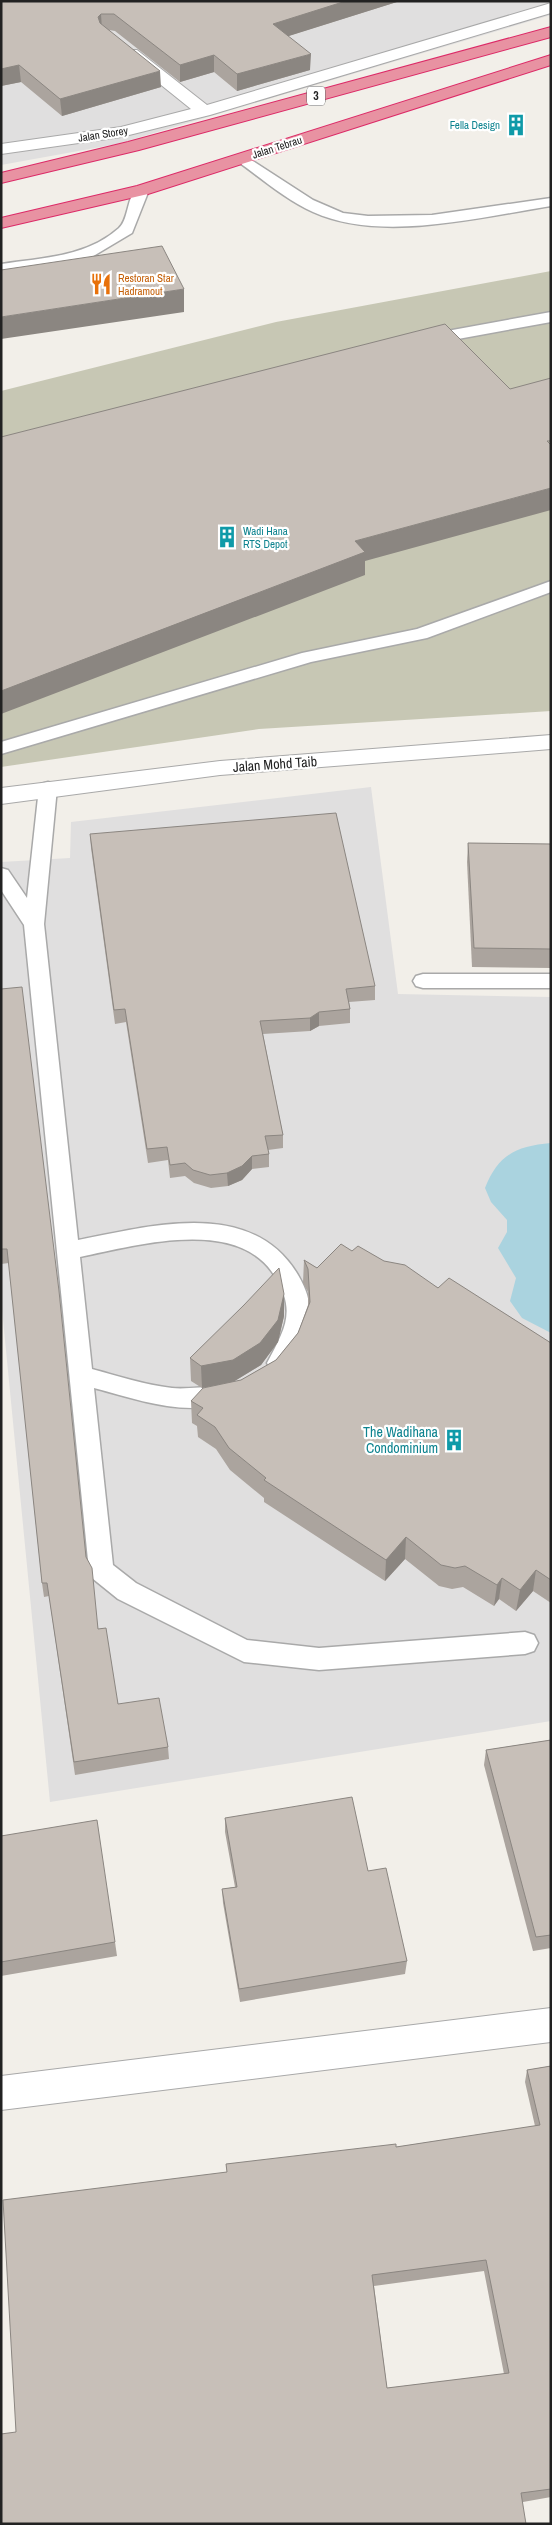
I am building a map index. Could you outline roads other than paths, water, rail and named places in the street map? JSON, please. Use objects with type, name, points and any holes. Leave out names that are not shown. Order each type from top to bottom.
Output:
[{"type":"highway","name":"3","points":[[1,178],[133,146],[551,32]]},
{"type":"highway","points":[[499,46],[520,47],[530,51],[536,56],[529,67]]},
{"type":"highway","name":"Jalan Tebrau","points":[[1,224],[142,190],[551,60]]},
{"type":"street","points":[[115,40],[204,111],[551,8]]},
{"type":"street","name":"Jalan Storey","points":[[1,149],[121,132],[204,111]]},
{"type":"street","name":"Jalan Mohd Taib","points":[[1,796],[48,788],[220,768],[551,742]]},
{"type":"street","points":[[1,2093],[551,2025]]},
{"type":"lane","points":[[242,158],[318,210],[360,222],[388,222],[551,202]]},
{"type":"lane","points":[[1,269],[85,255],[127,230],[142,190]]},
{"type":"lane","points":[[413,343],[551,316]]},
{"type":"lane","points":[[1,748],[308,658],[422,634],[551,586]]},
{"type":"lane","points":[[48,788],[34,924],[101,1570],[127,1591],[244,1651],[319,1659],[525,1643]]},
{"type":"lane","points":[[1,874],[34,924]]},
{"type":"lane","points":[[423,981],[551,981]]},
{"type":"lane","points":[[68,1251],[182,1230],[216,1231],[249,1242],[276,1260],[294,1285],[300,1314],[293,1343],[274,1369],[252,1384],[209,1399],[171,1399],[80,1375]]},
{"type":"water","points":[[551,1143],[551,1333],[522,1318],[510,1301],[516,1278],[498,1248],[507,1232],[507,1220],[491,1202],[485,1188],[496,1167],[510,1154],[539,1144]]},
{"type":"place","name":"Fella Design","points":[[516,125]]},
{"type":"place","name":"Restoran Star Hadramout","points":[[101,284]]},
{"type":"place","name":"Wadi Hana RTS Depot","points":[[227,537]]},
{"type":"place","name":"The Wadihana Condominium","points":[[454,1440]]}]
